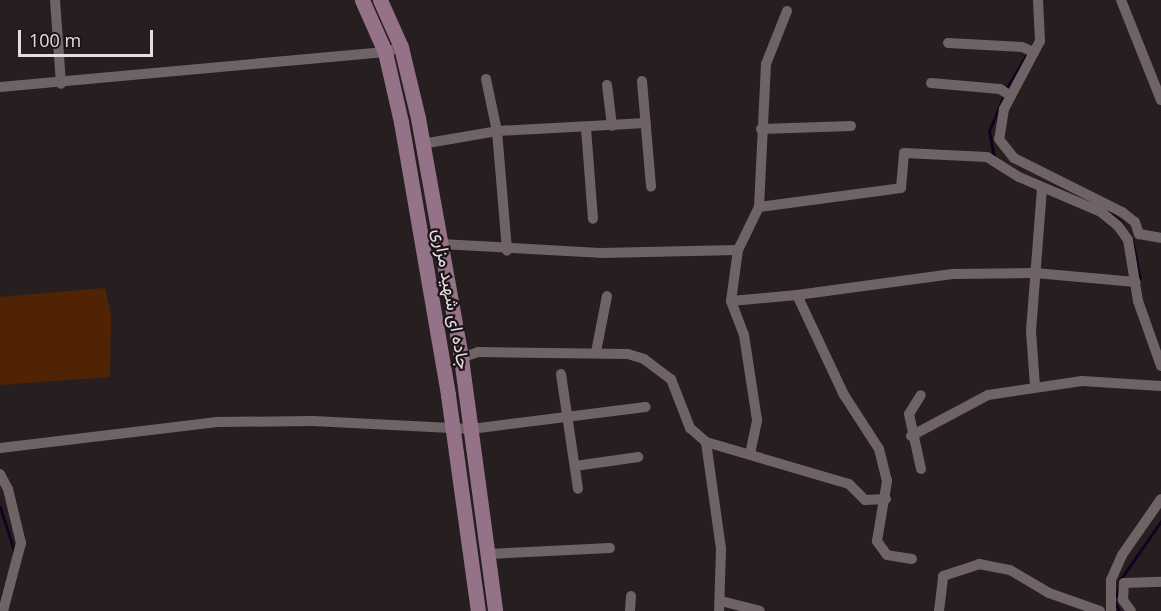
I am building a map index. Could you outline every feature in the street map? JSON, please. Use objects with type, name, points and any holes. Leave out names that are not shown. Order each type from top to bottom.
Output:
[{"type":"main road","name":"جاده ای شهید مزاری","points":[[362,0],[385,52],[401,122],[453,426],[478,611]]},
{"type":"main road","name":"جاده ای شهید مزاری","points":[[380,0],[401,46],[441,244],[461,358],[495,611]]},
{"type":"street","points":[[55,0],[61,84]]},
{"type":"street","points":[[1038,0],[1041,29],[1034,52],[999,123],[1000,155],[1042,188],[1101,212],[1118,226],[1128,240],[1138,301],[1161,366]]},
{"type":"street","points":[[1121,0],[1161,100]]},
{"type":"street","points":[[750,454],[757,420],[744,335],[731,301],[738,250],[759,207],[761,129],[766,64],[787,11]]},
{"type":"street","points":[[948,43],[1022,47],[1034,52]]},
{"type":"street","points":[[0,87],[61,84],[385,52],[401,46]]},
{"type":"street","points":[[486,79],[497,131],[507,250]]},
{"type":"street","points":[[642,81],[651,187]]},
{"type":"street","points":[[931,83],[1000,89],[1011,96]]},
{"type":"street","points":[[608,86],[612,126]]},
{"type":"street","points":[[422,144],[497,131],[646,123]]},
{"type":"street","points":[[761,129],[851,126]]},
{"type":"street","points":[[586,128],[593,219]]},
{"type":"street","points":[[759,207],[901,188],[904,153],[1000,155],[1014,158],[1122,212],[1135,222],[1139,234],[1161,238]]},
{"type":"street","points":[[1035,386],[1031,331],[1042,188]]},
{"type":"street","points":[[441,244],[507,250],[738,250]]},
{"type":"street","points":[[731,301],[797,296],[953,274],[1035,273],[1136,282]]},
{"type":"street","points":[[596,352],[608,296]]},
{"type":"street","points":[[797,296],[844,394],[879,449],[887,481],[886,499],[876,533],[877,541],[886,555],[912,559]]},
{"type":"street","points":[[461,358],[478,352],[596,352],[644,359],[670,379],[690,428],[706,442],[849,484],[866,500],[886,499]]},
{"type":"street","points":[[561,374],[578,489]]},
{"type":"street","points":[[911,436],[988,395],[1035,386],[1082,381],[1161,386]]},
{"type":"street","points":[[921,395],[909,414],[911,436],[921,468]]},
{"type":"street","points":[[0,448],[219,422],[453,426],[471,429],[646,407]]},
{"type":"street","points":[[706,442],[721,549],[720,606],[760,611]]},
{"type":"street","points":[[575,466],[638,457]]},
{"type":"street","points":[[0,474],[17,517],[21,543],[3,611]]},
{"type":"street","points":[[1111,611],[1111,580],[1118,563],[1161,499]]},
{"type":"street","points":[[488,554],[610,548]]},
{"type":"street","points":[[939,611],[943,576],[979,564],[1010,570],[1049,593],[1100,611]]},
{"type":"street","points":[[1131,611],[1123,600],[1124,583],[1161,582]]},
{"type":"street","points":[[630,611],[631,596]]},
{"type":"shaded area","points":[[105,288],[111,315],[110,377],[0,385],[0,297]]},
{"type":"waterway","points":[[1006,89],[1026,56]]},
{"type":"waterway","points":[[994,157],[989,131],[1004,95]]},
{"type":"waterway","points":[[1109,212],[1122,223]]},
{"type":"waterway","points":[[1132,239],[1140,279]]},
{"type":"waterway","points":[[0,507],[14,551]]},
{"type":"waterway","points":[[1116,596],[1120,580],[1161,521]]},
{"type":"waterway","points":[[1115,602],[1119,611]]}]
